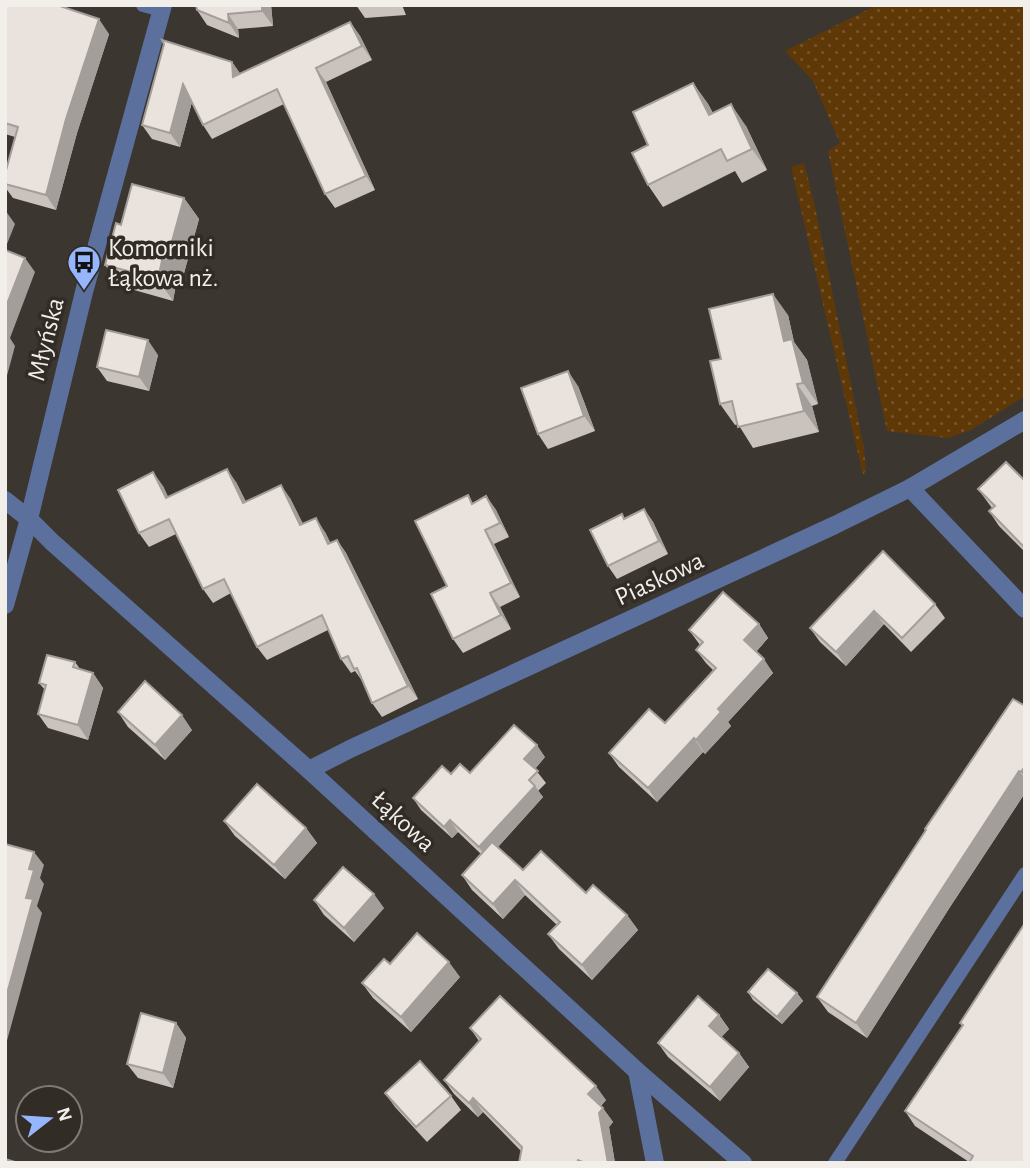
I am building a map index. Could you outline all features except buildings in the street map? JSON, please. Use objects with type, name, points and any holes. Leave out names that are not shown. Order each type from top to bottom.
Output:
[{"type":"street","name":"Młyńska","points":[[5,605],[29,519],[84,292],[162,8]]},
{"type":"street","name":"Piaskowa","points":[[309,770],[910,488],[1025,420]]},
{"type":"street","points":[[910,488],[1025,609]]},
{"type":"street","name":"Łąkowa","points":[[5,500],[309,770],[637,1071],[743,1163]]},
{"type":"street","points":[[637,1071],[655,1163]]},
{"type":"lane","points":[[143,5],[162,8]]},
{"type":"lane","points":[[835,1163],[1025,874]]},
{"type":"shaded area","points":[[877,5],[1025,5],[1025,396],[971,430],[948,438],[887,431],[828,151],[840,143],[813,81],[785,51]]},
{"type":"shaded area","points":[[804,163],[864,448],[866,470],[863,475],[791,167]]},
{"type":"place","name":"Komorniki Łąkowa nż.","points":[[84,292]]}]
